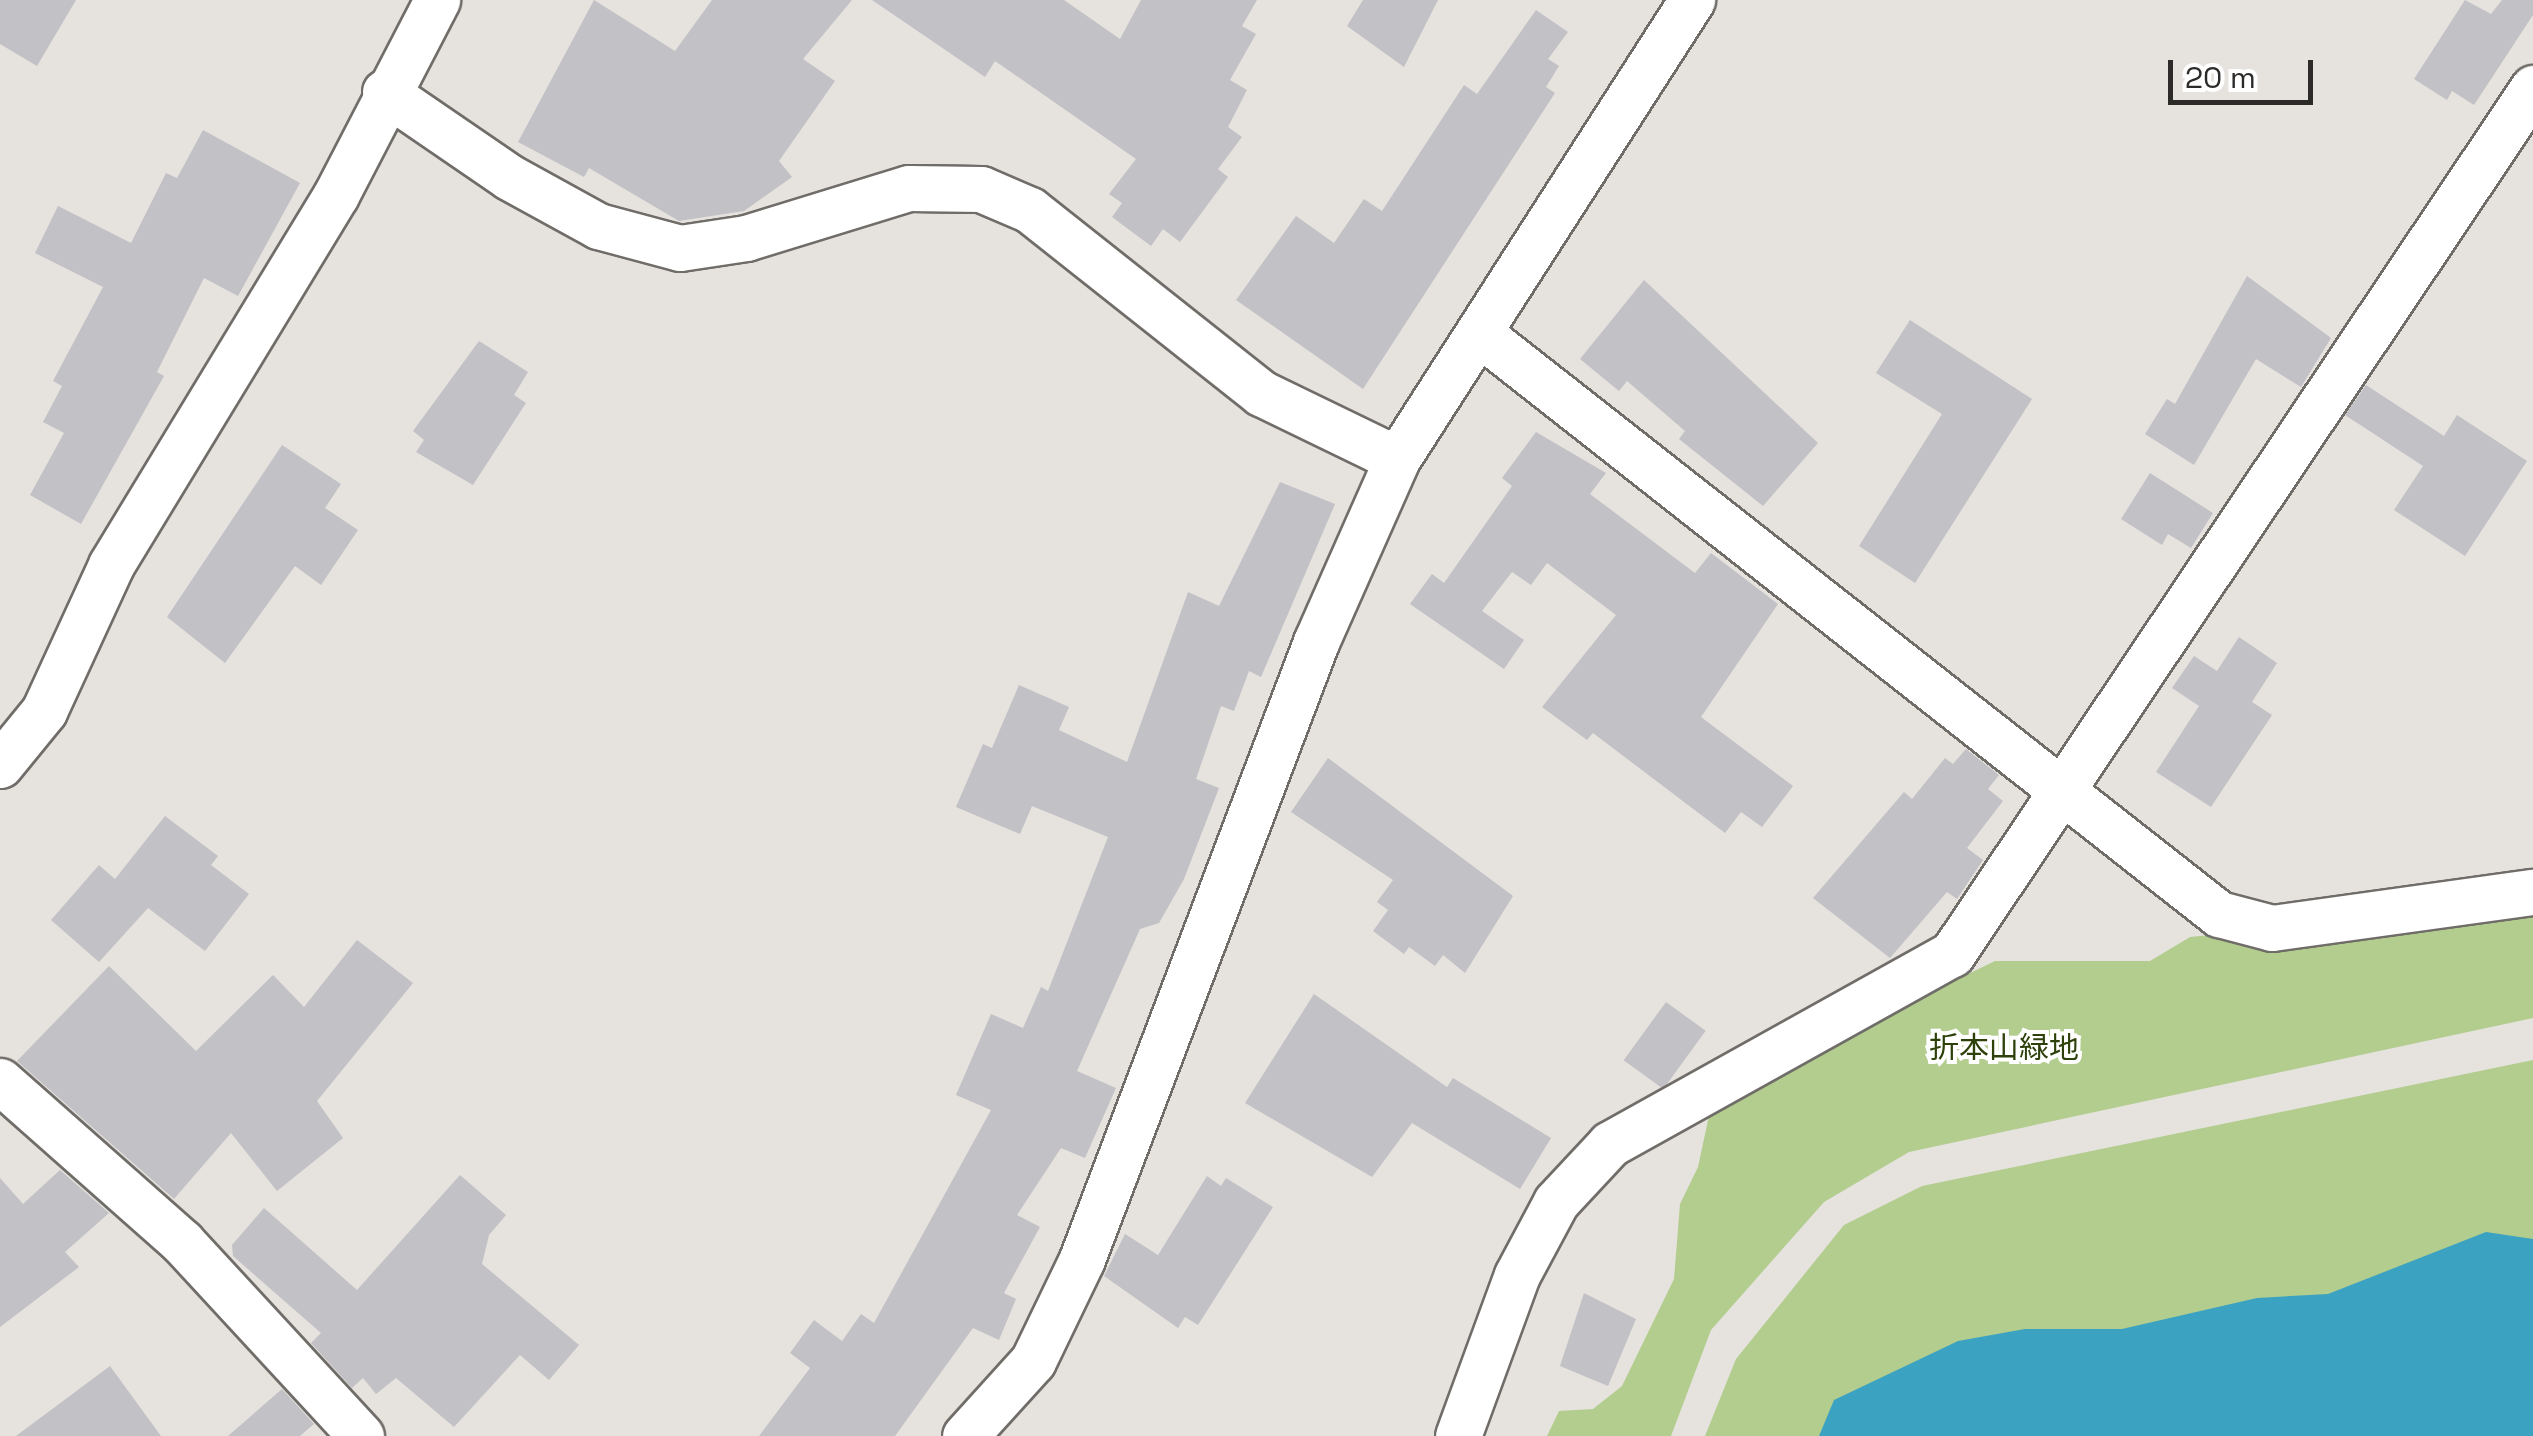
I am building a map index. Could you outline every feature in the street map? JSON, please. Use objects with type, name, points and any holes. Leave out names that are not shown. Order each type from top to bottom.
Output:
[{"type":"street","points":[[0,765],[44,711],[110,565],[336,195],[385,92],[437,0]]},
{"type":"street","points":[[966,1436],[1033,1361],[1082,1259],[1316,642],[1397,459],[1692,0]]},
{"type":"street","points":[[1458,1436],[1517,1276],[1556,1202],[1610,1144],[1952,954],[2065,796],[2533,88]]},
{"type":"street","points":[[385,92],[509,177],[598,226],[680,248],[746,238],[909,188],[981,189],[1030,210],[1261,393],[1397,459]]},
{"type":"street","points":[[1479,333],[2218,914],[2272,928],[2533,892]]},
{"type":"street","points":[[0,1081],[182,1242],[360,1436]]},
{"type":"green space","name":"折本山緑地","points":[[2533,905],[2533,1018],[1909,1152],[1824,1202],[1711,1330],[1671,1436],[1547,1436],[1559,1411],[1593,1409],[1622,1386],[1674,1279],[1680,1204],[1698,1167],[1710,1111],[1886,1014],[1995,961],[2150,961],[2190,937]]},
{"type":"green space","points":[[2533,1060],[2533,1436],[1705,1436],[1736,1359],[1844,1225],[1922,1186]]},
{"type":"water","points":[[2486,1232],[2533,1239],[2533,1436],[1819,1436],[1834,1400],[1958,1341],[2025,1329],[2122,1329],[2257,1298],[2328,1294]]},
{"type":"building","points":[[0,0],[76,0],[37,66],[0,44]]},
{"type":"building","points":[[594,0],[675,51],[712,0],[852,0],[803,59],[835,81],[779,161],[792,177],[744,211],[679,221],[589,168],[584,177],[518,142]]},
{"type":"building","points":[[872,0],[1064,0],[1120,39],[1141,0],[1257,0],[1242,26],[1256,34],[1230,80],[1247,90],[1228,127],[1242,137],[1218,169],[1228,177],[1180,242],[1163,229],[1151,246],[1112,217],[1122,203],[1109,194],[1136,159],[995,61],[985,77]]},
{"type":"building","points":[[1363,0],[1438,0],[1404,67],[1347,26]]},
{"type":"building","points":[[2465,0],[2491,14],[2502,0],[2533,0],[2533,15],[2474,105],[2452,91],[2447,100],[2414,79]]},
{"type":"building","points":[[1536,10],[1568,32],[1548,59],[1559,66],[1546,87],[1555,93],[1363,389],[1236,300],[1296,216],[1334,243],[1364,199],[1382,211],[1464,85],[1477,94]]},
{"type":"building","points":[[203,130],[300,183],[238,296],[204,278],[157,372],[164,376],[81,524],[30,495],[64,433],[43,422],[62,386],[53,381],[103,287],[35,253],[58,206],[131,243],[166,173],[177,178]]},
{"type":"building","points":[[2247,276],[2331,338],[2301,387],[2256,359],[2194,465],[2145,434],[2167,399],[2175,404]]},
{"type":"building","points":[[1644,280],[1818,443],[1763,506],[1679,439],[1685,431],[1627,381],[1619,391],[1580,359]]},
{"type":"building","points":[[1910,320],[2032,399],[1915,583],[1859,546],[1942,414],[1876,373]]},
{"type":"building","points":[[479,341],[528,372],[514,395],[526,403],[473,485],[416,452],[424,440],[413,431]]},
{"type":"building","points":[[2366,385],[2444,436],[2457,415],[2527,461],[2465,556],[2394,510],[2423,466],[2345,415]]},
{"type":"building","points":[[1536,432],[1606,473],[1590,494],[1695,573],[1711,553],[1778,604],[1701,717],[1793,786],[1762,827],[1741,812],[1725,833],[1593,733],[1587,740],[1542,707],[1616,615],[1547,563],[1531,585],[1512,572],[1482,611],[1524,640],[1504,669],[1410,604],[1432,574],[1444,583],[1512,486],[1502,478]]},
{"type":"building","points":[[282,445],[341,484],[325,508],[358,530],[321,585],[295,566],[225,663],[167,617]]},
{"type":"building","points":[[2150,473],[2213,513],[2191,548],[2168,534],[2162,545],[2121,519]]},
{"type":"building","points":[[1280,482],[1335,504],[1261,677],[1249,671],[1234,711],[1221,706],[1196,779],[1219,788],[1184,879],[1159,923],[1140,929],[1077,1071],[1116,1088],[1085,1158],[1061,1148],[1017,1215],[1040,1227],[1004,1293],[1016,1299],[999,1340],[973,1328],[895,1436],[759,1436],[810,1368],[790,1353],[814,1320],[842,1341],[861,1314],[874,1323],[991,1110],[956,1095],[991,1014],[1023,1028],[1041,987],[1048,991],[1108,837],[1032,806],[1020,834],[956,807],[983,744],[992,748],[1019,685],[1069,707],[1059,730],[1127,762],[1188,592],[1219,606]]},
{"type":"building","points":[[2239,637],[2277,663],[2252,702],[2272,715],[2211,807],[2156,772],[2199,706],[2172,688],[2194,656],[2217,671]]},
{"type":"building","points":[[1966,749],[1999,775],[1988,789],[2003,801],[1967,848],[1983,860],[1957,899],[1947,892],[1890,958],[1813,898],[1904,792],[1912,799],[1945,758],[1953,764]]},
{"type":"building","points":[[1328,758],[1513,896],[1465,973],[1443,955],[1435,966],[1409,947],[1404,954],[1373,931],[1388,910],[1377,902],[1393,880],[1291,812]]},
{"type":"building","points":[[165,816],[218,856],[211,865],[249,894],[205,951],[148,908],[99,962],[51,920],[99,865],[115,879]]},
{"type":"building","points":[[357,940],[413,983],[317,1101],[343,1138],[277,1191],[231,1133],[174,1199],[17,1061],[109,966],[196,1051],[273,975],[304,1007]]},
{"type":"building","points":[[1314,994],[1447,1087],[1453,1078],[1551,1138],[1520,1189],[1412,1123],[1372,1177],[1245,1103]]},
{"type":"building","points":[[1666,1002],[1706,1031],[1663,1089],[1624,1060]]},
{"type":"building","points":[[60,1170],[109,1213],[65,1252],[79,1267],[0,1327],[0,1178],[23,1204]]},
{"type":"building","points":[[460,1175],[506,1215],[489,1235],[482,1264],[579,1345],[549,1380],[520,1355],[454,1427],[396,1378],[376,1394],[363,1378],[352,1388],[311,1343],[321,1333],[233,1256],[232,1245],[264,1208],[357,1290]]},
{"type":"building","points":[[1207,1176],[1221,1186],[1226,1178],[1273,1207],[1198,1325],[1185,1317],[1178,1328],[1104,1276],[1125,1234],[1158,1255]]},
{"type":"building","points":[[1584,1293],[1636,1319],[1608,1386],[1560,1366]]},
{"type":"building","points":[[110,1366],[161,1436],[16,1436]]},
{"type":"building","points":[[282,1389],[314,1424],[300,1436],[228,1436]]}]
